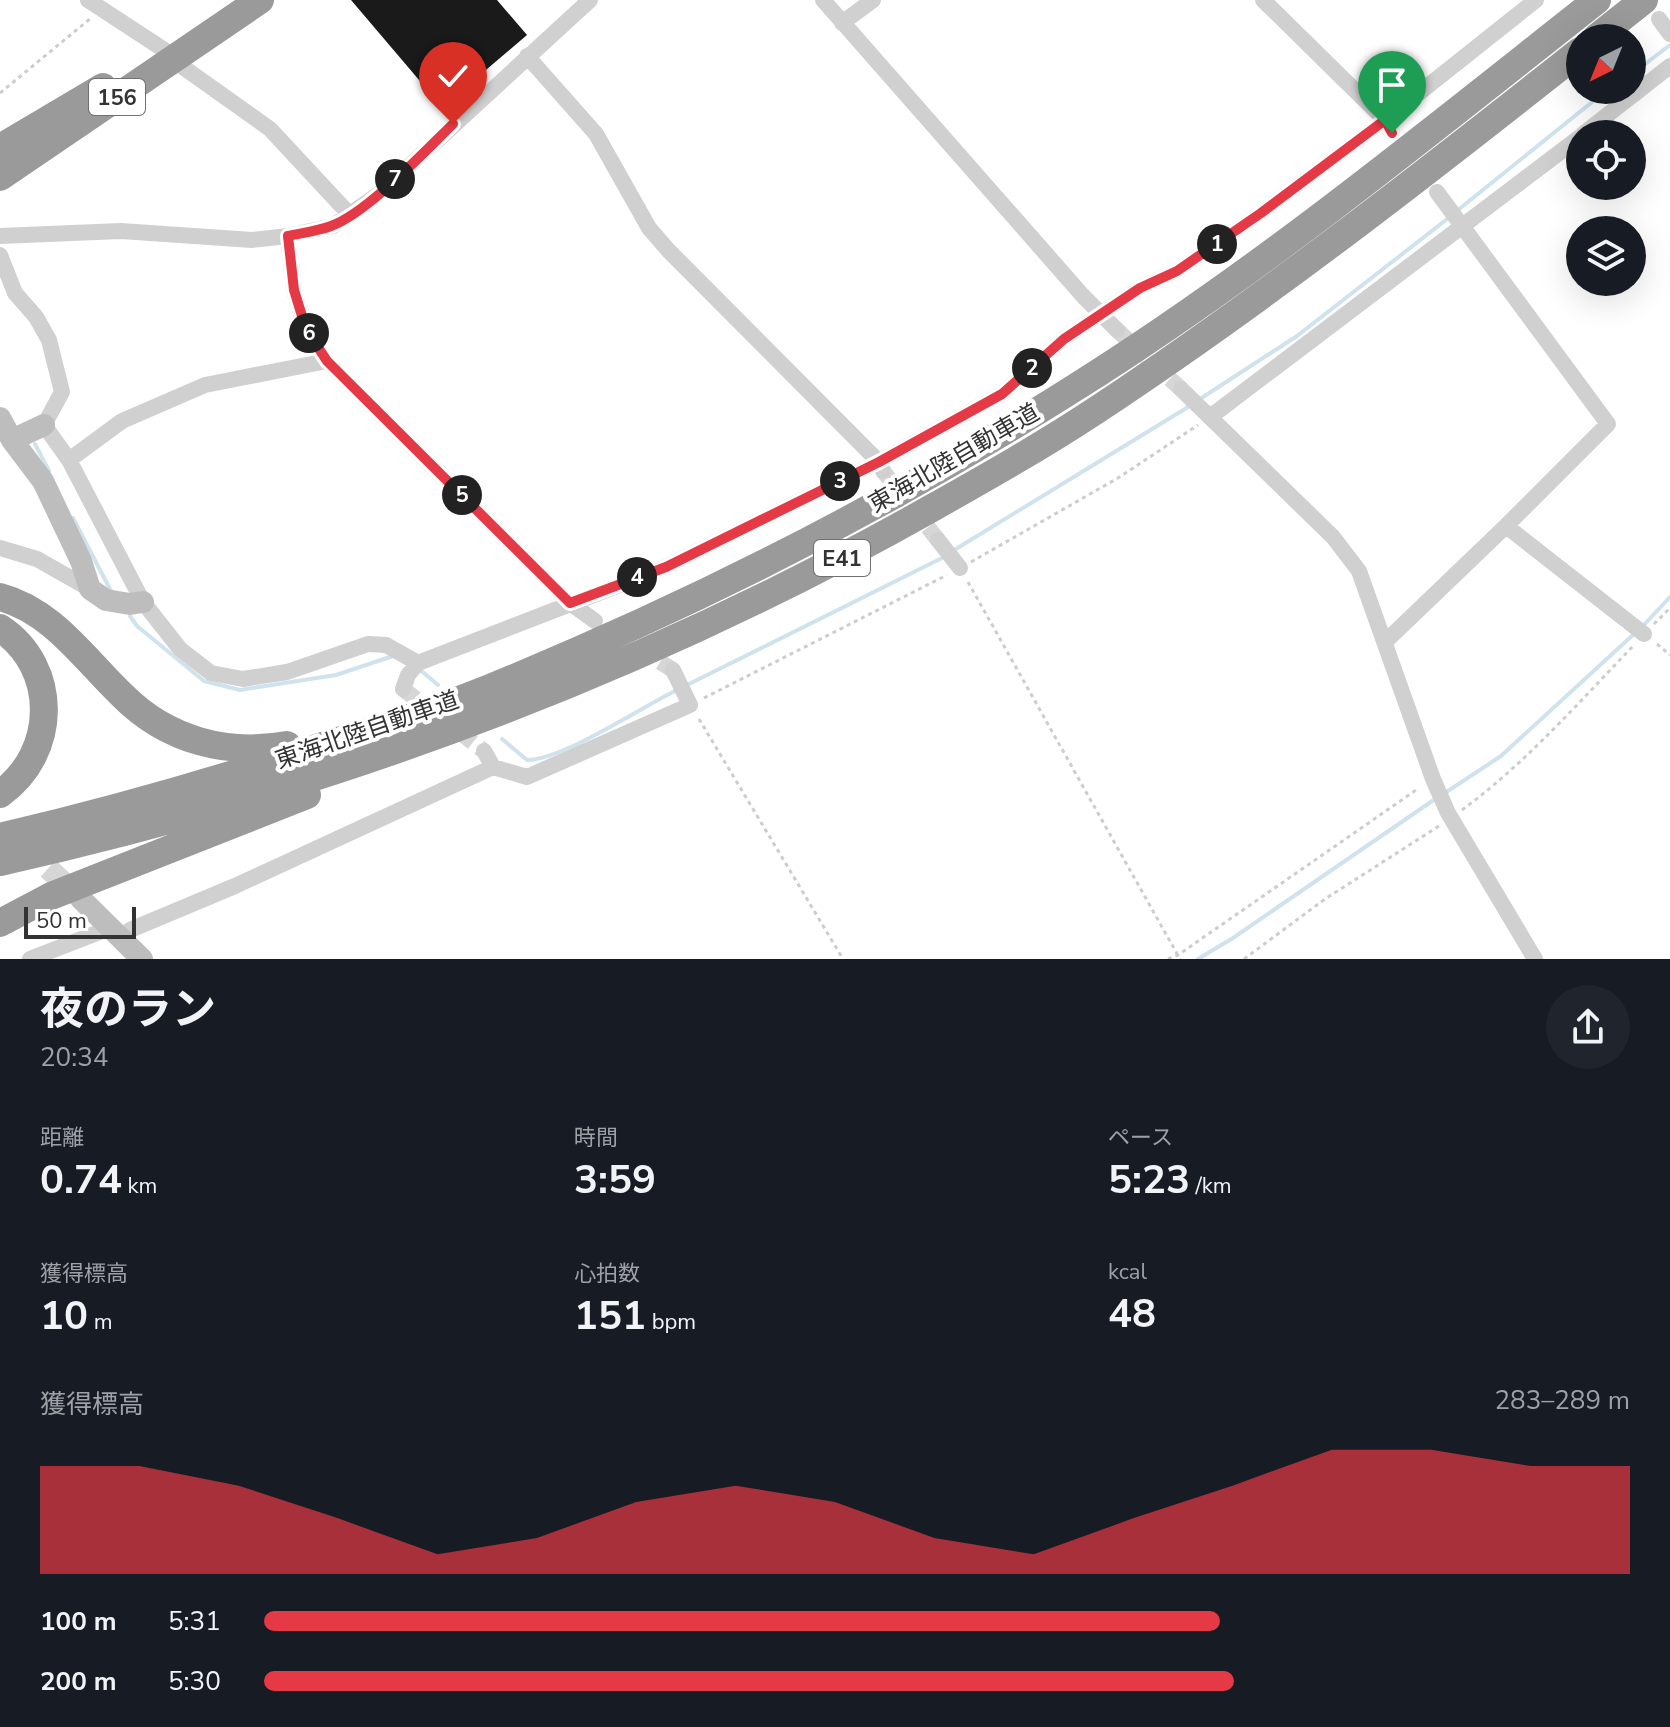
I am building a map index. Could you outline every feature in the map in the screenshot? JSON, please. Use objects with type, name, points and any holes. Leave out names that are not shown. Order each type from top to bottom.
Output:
[{"type":"highway","name":"156","points":[[0,177],[171,56],[260,0]]},
{"type":"highway","name":"東海北陸自動車道","points":[[0,837],[155,798],[363,733],[486,689],[600,630],[736,578],[967,453],[1077,386],[1193,308],[1309,224],[1597,0]]},
{"type":"highway","points":[[1632,24],[1653,16]]},
{"type":"highway","name":"156","points":[[0,148],[124,75],[171,56]]},
{"type":"highway","name":"東海北陸自動車道","points":[[0,862],[164,822],[503,713],[625,662],[766,597],[862,548],[1093,413],[1326,248],[1566,62]]},
{"type":"highway","points":[[0,597],[13,600],[42,617],[70,639],[124,698],[149,718],[189,738],[231,749],[265,749],[307,741],[377,719],[600,630]]},
{"type":"highway","points":[[0,628],[11,635],[29,656],[41,678],[45,702],[43,728],[36,752],[23,772],[0,794]]},
{"type":"highway","points":[[0,923],[51,896],[231,827],[503,713]]},
{"type":"street","points":[[0,236],[121,231],[252,240],[333,226],[380,193],[590,0]]},
{"type":"street","points":[[823,0],[1117,330]]},
{"type":"street","points":[[842,23],[873,0]]},
{"type":"street","points":[[1263,0],[1388,127]]},
{"type":"street","points":[[44,425],[69,460],[143,602],[180,649],[211,673],[243,679],[287,672],[368,644],[386,645],[412,673],[570,603],[666,567],[881,466],[1002,394],[1064,339],[1140,288],[1177,271],[1388,127],[1536,0]]},
{"type":"street","points":[[95,4],[270,129],[350,215]]},
{"type":"street","points":[[527,56],[596,134],[649,228],[881,466]]},
{"type":"street","points":[[1601,120],[1670,66]]},
{"type":"street","points":[[1208,415],[1566,147]]},
{"type":"street","points":[[1385,642],[1608,424],[1442,199]]},
{"type":"street","points":[[288,236],[294,290],[306,329],[327,361],[600,630]]},
{"type":"street","points":[[0,255],[15,293],[36,317],[49,340],[62,392],[44,425],[12,440]]},
{"type":"street","points":[[69,460],[122,421],[205,385],[327,361]]},
{"type":"street","points":[[1183,390],[1333,537],[1359,571],[1434,783],[1449,816],[1535,959]]},
{"type":"street","points":[[0,418],[12,440],[43,481],[81,561],[90,589]]},
{"type":"street","points":[[1506,526],[1640,630]]},
{"type":"street","points":[[940,543],[958,565]]},
{"type":"street","points":[[0,548],[37,559],[106,600],[130,604],[143,602]]},
{"type":"street","points":[[30,959],[102,931],[130,930],[235,886],[493,767],[527,777],[688,701],[675,674]]},
{"type":"street","points":[[484,751],[493,767]]},
{"type":"street","points":[[81,899],[142,959]]},
{"type":"path","points":[[0,93],[95,4]]},
{"type":"path","points":[[843,959],[688,701],[958,565],[1118,478],[1208,415]]},
{"type":"path","points":[[958,565],[1179,957]]},
{"type":"path","points":[[1244,959],[1325,899],[1486,793],[1554,728],[1640,630],[1670,608]]},
{"type":"path","points":[[1640,630],[1670,655]]},
{"type":"path","points":[[1168,959],[1179,957],[1434,783]]},
{"type":"building","points":[[351,0],[497,0],[527,35],[467,86],[450,66],[425,87]]},
{"type":"waterway","points":[[1646,63],[1670,45]]},
{"type":"waterway","points":[[1458,210],[1590,104]]},
{"type":"waterway","points":[[1200,399],[1297,336],[1451,216]]},
{"type":"waterway","points":[[951,552],[1193,404]]},
{"type":"waterway","points":[[35,444],[49,471]]},
{"type":"waterway","points":[[73,518],[111,591]]},
{"type":"waterway","points":[[687,685],[944,557]]},
{"type":"waterway","points":[[1641,628],[1670,597]]},
{"type":"waterway","points":[[130,616],[137,626],[204,681],[240,690],[336,675],[393,656]]},
{"type":"waterway","points":[[1445,793],[1501,756],[1634,634]]},
{"type":"waterway","points":[[418,668],[438,685]]},
{"type":"waterway","points":[[502,739],[527,760],[543,757],[582,742],[679,689]]},
{"type":"waterway","points":[[1198,959],[1438,797]]},
{"type":"tunnel","points":[[1117,330],[1181,389]]},
{"type":"tunnel","points":[[883,471],[938,540]]},
{"type":"tunnel","points":[[640,649],[673,670]]},
{"type":"tunnel","points":[[403,689],[484,751]]},
{"type":"tunnel","points":[[24,846],[78,896]]},
{"type":"route","points":[[453,124],[380,193],[350,215],[333,226],[288,236],[294,290],[306,329],[327,361],[570,603],[666,567],[879,462],[1002,394],[1064,339],[1140,288],[1177,271],[1261,213],[1385,120],[1392,133]]}]
